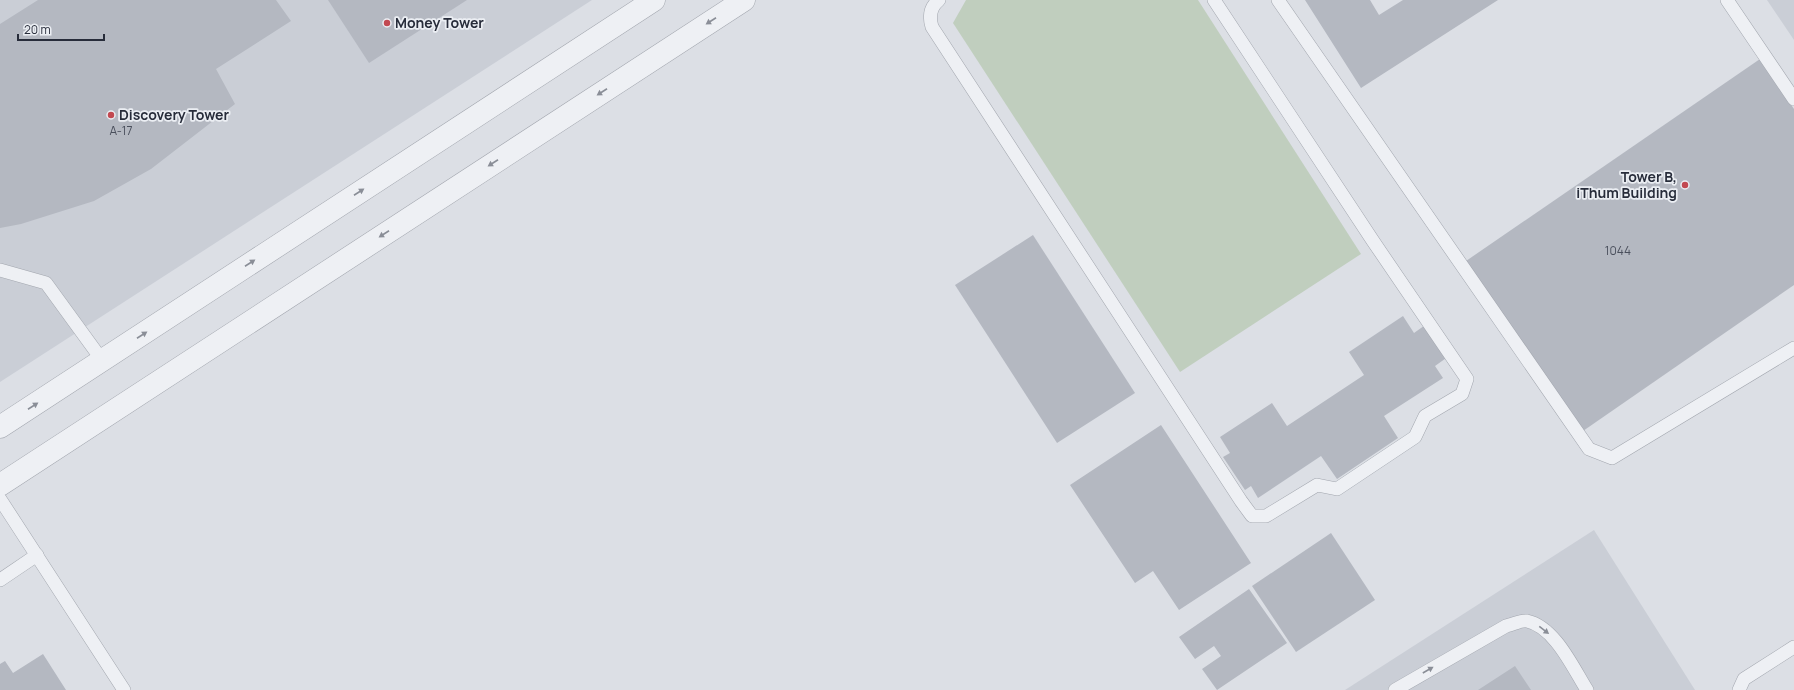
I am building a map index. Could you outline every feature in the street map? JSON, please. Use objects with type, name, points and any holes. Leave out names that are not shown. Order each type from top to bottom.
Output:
[{"type":"street","points":[[0,427],[654,0]]},
{"type":"street","points":[[0,485],[744,0]]},
{"type":"lane","points":[[939,0],[935,3],[929,16],[932,27],[1241,501],[1252,516],[1266,516],[1317,485],[1338,489],[1415,437],[1425,416],[1462,394],[1467,379],[1373,241],[1214,0]]},
{"type":"lane","points":[[1278,0],[1589,449],[1612,458],[1794,348]]},
{"type":"lane","points":[[1727,0],[1794,99]]},
{"type":"lane","points":[[0,270],[46,283],[102,360]]},
{"type":"lane","points":[[0,499],[124,690]]},
{"type":"lane","points":[[0,580],[37,555]]},
{"type":"lane","points":[[1395,690],[1506,626],[1526,621],[1542,627],[1556,641],[1587,690]]},
{"type":"lane","points":[[1738,690],[1744,679],[1794,647]]},
{"type":"shaded area","points":[[0,0],[592,0],[0,382]]},
{"type":"shaded area","points":[[1767,0],[1794,0],[1794,40]]},
{"type":"shaded area","points":[[1594,530],[1695,690],[1345,690]]},
{"type":"green space","points":[[966,0],[1198,0],[1361,254],[1180,372],[953,23]]},
{"type":"building","name":"Discovery Tower","points":[[38,0],[276,0],[291,21],[216,69],[235,104],[151,169],[94,201],[21,224],[0,228],[0,24]]},
{"type":"building","name":"Money Tower","points":[[328,0],[467,0],[369,63]]},
{"type":"building","points":[[1305,0],[1370,0],[1379,15],[1403,0],[1498,0],[1361,88]]},
{"type":"building","name":"Tower B, iThum Building","points":[[1760,59],[1794,109],[1794,285],[1583,431],[1466,261]]},
{"type":"building","points":[[1033,235],[1135,393],[1057,443],[955,285]]},
{"type":"building","points":[[1403,316],[1414,333],[1428,323],[1449,356],[1435,366],[1443,378],[1384,416],[1398,438],[1337,479],[1321,456],[1258,498],[1251,486],[1245,490],[1223,457],[1230,453],[1220,437],[1272,403],[1287,426],[1364,375],[1349,352]]},
{"type":"building","points":[[1161,425],[1251,563],[1179,610],[1153,571],[1135,583],[1070,485]]},
{"type":"building","points":[[1331,533],[1375,600],[1296,652],[1252,586]]},
{"type":"building","points":[[1249,589],[1287,643],[1217,690],[1202,669],[1221,656],[1214,646],[1195,659],[1179,637]]},
{"type":"building","points":[[43,654],[66,690],[0,690],[0,664],[5,661],[13,673]]},
{"type":"building","points":[[1515,666],[1531,690],[1478,690]]},
{"type":"place","name":"Money Tower","points":[[387,23]]},
{"type":"place","name":"Discovery Tower","points":[[111,115]]},
{"type":"place","name":"Tower B, iThum Building","points":[[1685,185]]}]
